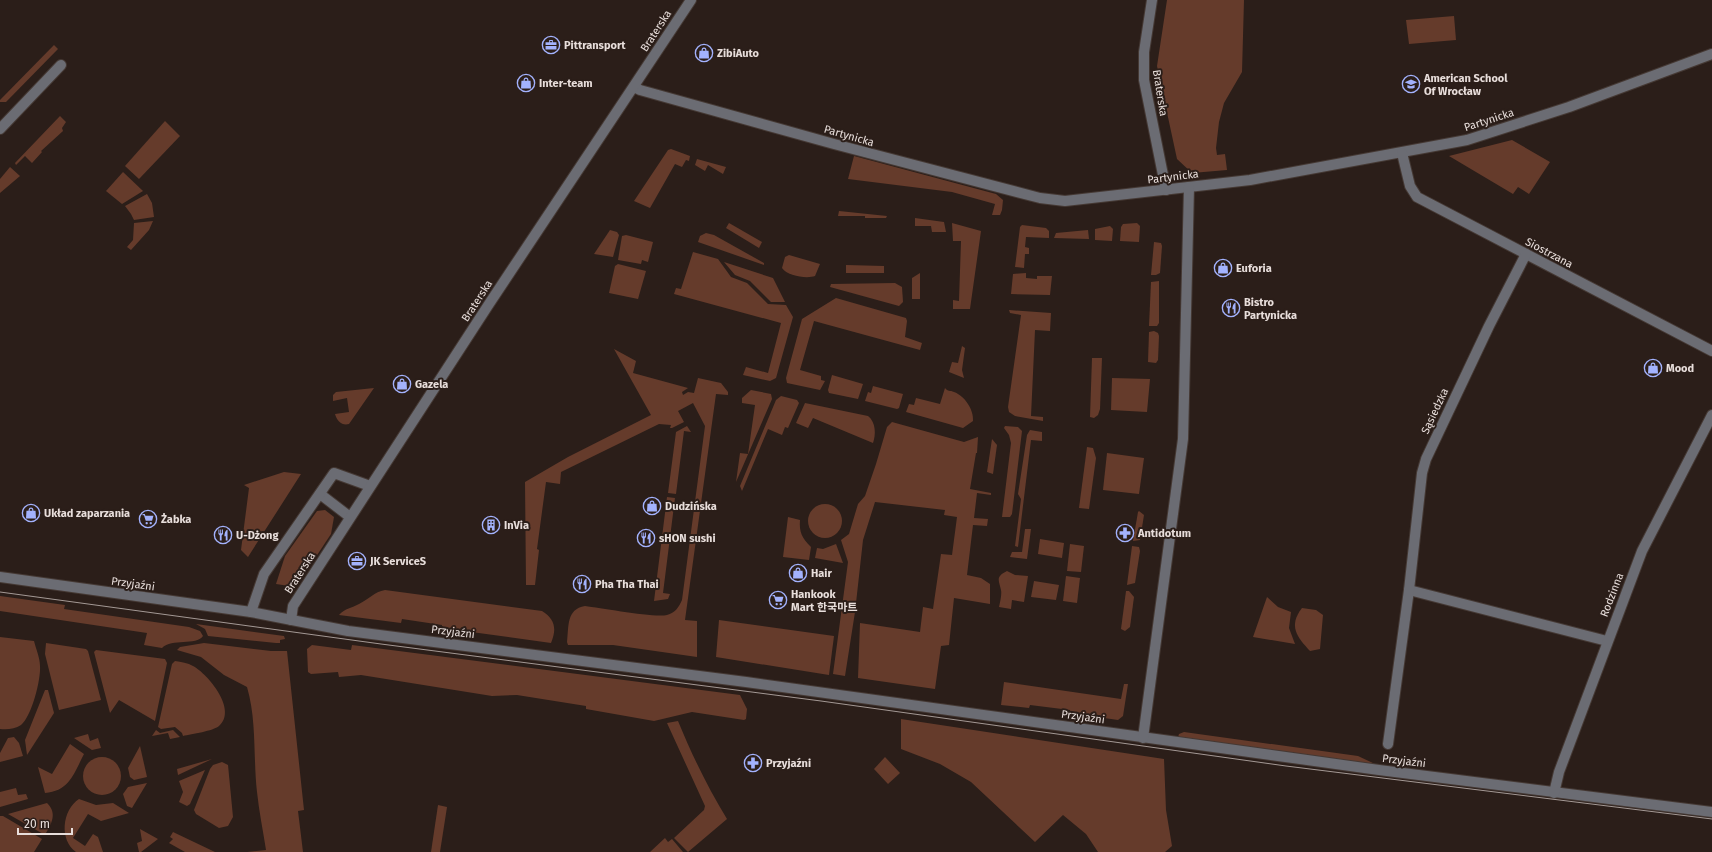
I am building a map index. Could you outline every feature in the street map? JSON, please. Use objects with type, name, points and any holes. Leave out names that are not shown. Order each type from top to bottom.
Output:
[{"type":"street","name":"Braterska","points":[[291,620],[293,606],[370,486],[691,0]]},
{"type":"street","name":"Braterska","points":[[1152,0],[1144,52],[1144,80],[1166,190]]},
{"type":"street","name":"Partynicka","points":[[634,86],[640,90],[834,144],[1052,201],[1104,198],[1294,173],[1467,140],[1569,107],[1712,54]]},
{"type":"street","points":[[1,125],[61,65]]},
{"type":"street","name":"Siostrzana","points":[[1402,153],[1410,186],[1418,197],[1712,351]]},
{"type":"street","points":[[1143,738],[1183,439],[1189,187]]},
{"type":"street","name":"Sąsiedzka","points":[[1388,744],[1409,590],[1422,473],[1426,459],[1489,326],[1526,254]]},
{"type":"street","name":"Rodzinna","points":[[1554,792],[1559,772],[1642,551],[1712,415]]},
{"type":"street","points":[[251,612],[264,574],[334,473],[370,486]]},
{"type":"street","points":[[320,494],[350,517]]},
{"type":"street","name":"Przyjaźni","points":[[0,577],[251,612],[348,631],[746,682],[1143,738],[1712,812]]},
{"type":"street","points":[[1409,590],[1607,641]]},
{"type":"shaded area","points":[[1167,0],[1244,0],[1242,72],[1224,103],[1219,122],[1216,148],[1217,155],[1225,154],[1227,170],[1192,173],[1177,159],[1157,66]]},
{"type":"shaded area","points":[[1454,16],[1456,40],[1409,44],[1406,20]]},
{"type":"shaded area","points":[[54,45],[58,49],[6,102],[0,102],[0,100]]},
{"type":"shaded area","points":[[60,116],[66,122],[62,128],[63,131],[41,151],[42,152],[32,163],[25,156],[16,165],[15,163]]},
{"type":"shaded area","points":[[165,121],[180,136],[139,179],[125,166]]},
{"type":"shaded area","points":[[1512,140],[1550,162],[1529,194],[1518,187],[1513,194],[1449,156]]},
{"type":"shaded area","points":[[671,149],[690,156],[689,161],[686,160],[682,167],[675,164],[650,208],[634,201],[668,150]]},
{"type":"shaded area","points":[[854,156],[996,194],[1003,200],[1002,210],[1000,215],[992,215],[995,204],[952,192],[848,179]]},
{"type":"shaded area","points":[[697,159],[726,167],[723,174],[708,165],[705,171],[695,165]]},
{"type":"shaded area","points":[[10,167],[20,176],[0,193],[0,179]]},
{"type":"shaded area","points":[[123,172],[143,191],[122,204],[106,191]]},
{"type":"shaded area","points":[[147,194],[152,203],[154,217],[134,220],[125,206]]},
{"type":"shaded area","points":[[839,211],[887,216],[886,218],[865,218],[865,216],[838,216]]},
{"type":"shaded area","points":[[915,218],[944,222],[946,232],[932,232],[931,226],[915,226]]},
{"type":"shaded area","points":[[153,221],[149,230],[131,250],[127,247],[133,240],[134,223]]},
{"type":"shaded area","points":[[729,223],[762,242],[759,248],[726,228]]},
{"type":"shaded area","points":[[952,223],[981,231],[970,309],[953,309],[953,300],[959,301],[961,241],[953,241]]},
{"type":"shaded area","points":[[1137,223],[1140,226],[1139,242],[1120,241],[1121,227],[1123,224]]},
{"type":"shaded area","points":[[1022,225],[1046,228],[1049,231],[1049,238],[1026,237],[1025,247],[1029,248],[1029,254],[1025,254],[1024,268],[1015,267],[1020,227]]},
{"type":"shaded area","points":[[1110,226],[1113,229],[1112,241],[1095,240],[1095,229]]},
{"type":"shaded area","points":[[610,230],[617,232],[619,235],[613,257],[594,254]]},
{"type":"shaded area","points":[[1088,230],[1089,239],[1054,238],[1056,233]]},
{"type":"shaded area","points":[[706,233],[714,235],[764,263],[764,265],[698,242],[700,236]]},
{"type":"shaded area","points":[[626,235],[653,242],[648,262],[642,260],[641,264],[618,260],[622,236]]},
{"type":"shaded area","points":[[1154,242],[1161,243],[1162,246],[1160,273],[1151,275]]},
{"type":"shaded area","points":[[693,252],[718,259],[731,277],[747,283],[768,304],[786,305],[793,317],[776,378],[770,381],[743,375],[746,367],[768,373],[781,323],[674,294],[676,288],[681,289]]},
{"type":"shaded area","points":[[789,255],[820,264],[815,276],[797,276],[785,271],[782,268],[785,257]]},
{"type":"shaded area","points":[[724,262],[773,278],[785,302],[771,302],[750,281],[735,275]]},
{"type":"shaded area","points":[[618,264],[646,271],[638,299],[609,293],[615,266]]},
{"type":"shaded area","points":[[846,265],[884,266],[884,273],[846,273]]},
{"type":"shaded area","points":[[920,273],[920,299],[912,299],[912,278]]},
{"type":"shaded area","points":[[1026,273],[1026,278],[1037,279],[1037,276],[1052,276],[1050,295],[1011,294],[1013,274]]},
{"type":"shaded area","points":[[1159,281],[1159,323],[1157,326],[1149,326],[1151,282]]},
{"type":"shaded area","points":[[895,283],[902,287],[903,302],[899,306],[830,287],[831,284]]},
{"type":"shaded area","points":[[836,298],[906,318],[905,337],[922,343],[920,350],[814,321],[800,370],[821,376],[821,380],[825,381],[820,390],[787,383],[786,378],[802,319]]},
{"type":"shaded area","points":[[1009,310],[1051,313],[1050,331],[1035,330],[1031,416],[1043,417],[1043,421],[1015,416],[1009,412],[1008,407],[1021,315],[1010,313]]},
{"type":"shaded area","points":[[1154,331],[1158,333],[1159,336],[1158,360],[1156,363],[1148,362],[1149,332]]},
{"type":"shaded area","points":[[962,346],[965,348],[962,370],[964,378],[949,372],[952,362],[958,363]]},
{"type":"shaded area","points":[[614,349],[636,361],[633,373],[688,388],[682,392],[683,395],[688,392],[694,393],[698,378],[721,383],[728,392],[728,395],[716,394],[685,620],[697,621],[697,657],[613,645],[568,645],[567,642],[571,615],[579,608],[585,606],[660,616],[672,613],[681,603],[705,426],[693,403],[678,411],[684,422],[672,428],[670,428],[671,425],[659,424],[561,472],[560,484],[546,482],[537,549],[539,550],[535,585],[526,585],[525,482],[568,457],[651,415]]},
{"type":"shaded area","points":[[1092,358],[1102,358],[1100,409],[1098,415],[1094,418],[1090,417]]},
{"type":"shaded area","points":[[832,375],[863,384],[858,399],[829,393],[828,390]]},
{"type":"shaded area","points":[[1112,378],[1150,379],[1147,412],[1111,410]]},
{"type":"shaded area","points":[[873,386],[903,394],[899,408],[897,409],[865,401],[868,392],[871,393]]},
{"type":"shaded area","points":[[374,388],[349,424],[342,424],[338,421],[335,414],[349,412],[347,398],[333,401],[333,395],[336,392]]},
{"type":"shaded area","points":[[945,388],[962,397],[972,412],[973,421],[963,428],[906,412],[909,404],[914,405],[916,398],[940,404]]},
{"type":"shaded area","points":[[751,390],[771,394],[772,399],[736,482],[740,453],[748,454],[755,405],[742,403],[742,398]]},
{"type":"shaded area","points":[[781,396],[797,400],[799,403],[788,428],[785,427],[782,435],[768,429],[742,491],[740,486],[776,400]]},
{"type":"shaded area","points":[[805,403],[868,416],[873,422],[875,429],[873,443],[813,418],[808,428],[796,423]]},
{"type":"shaded area","points":[[892,422],[964,442],[978,437],[977,453],[970,489],[991,493],[991,495],[977,493],[974,518],[988,519],[987,526],[973,525],[967,575],[981,578],[990,584],[990,604],[954,598],[949,645],[941,646],[935,689],[858,678],[860,623],[920,632],[923,607],[933,609],[941,554],[952,555],[957,517],[944,515],[945,510],[875,502],[863,540],[855,612],[845,676],[833,674],[848,562],[841,540],[849,534],[858,504],[865,496],[887,427]]},
{"type":"shaded area","points":[[687,426],[691,432],[684,431],[676,494],[668,493],[676,432]]},
{"type":"shaded area","points":[[1005,426],[1018,427],[1022,431],[1012,514],[1010,517],[1002,517],[1011,443],[1009,435],[1004,428]]},
{"type":"shaded area","points":[[1030,430],[1042,432],[1042,441],[1031,440],[1018,547],[1015,546],[1021,499],[1018,494],[1027,435]]},
{"type":"shaded area","points":[[992,439],[997,445],[993,474],[987,472]]},
{"type":"shaded area","points":[[1087,447],[1093,448],[1096,458],[1089,509],[1079,508]]},
{"type":"shaded area","points":[[1107,453],[1144,458],[1139,494],[1103,490]]},
{"type":"shaded area","points":[[284,472],[301,474],[248,557],[241,550],[249,488],[244,485]]},
{"type":"shaded area","points":[[667,497],[675,498],[663,593],[670,594],[668,599],[654,601]]},
{"type":"shaded area","points":[[822,504],[828,504],[837,509],[841,515],[841,527],[837,533],[828,538],[822,538],[813,533],[808,524],[808,518],[813,509]]},
{"type":"shaded area","points":[[325,510],[334,517],[331,534],[296,587],[276,584],[285,556],[317,511]]},
{"type":"shaded area","points":[[1139,511],[1144,515],[1140,540],[1133,541],[1138,512]]},
{"type":"shaded area","points":[[788,517],[800,520],[802,535],[811,547],[809,560],[783,557]]},
{"type":"shaded area","points":[[1025,529],[1031,529],[1027,559],[1010,557],[1012,552],[1022,552]]},
{"type":"shaded area","points":[[1040,539],[1064,543],[1062,558],[1038,554]]},
{"type":"shaded area","points":[[836,544],[843,563],[815,558],[817,548],[823,549]]},
{"type":"shaded area","points":[[1070,544],[1084,546],[1081,572],[1067,571]]},
{"type":"shaded area","points":[[1132,546],[1139,547],[1140,551],[1135,583],[1127,585]]},
{"type":"shaded area","points":[[1007,571],[1015,575],[1028,576],[1024,602],[1012,600],[1011,609],[999,607],[1001,592],[999,577]]},
{"type":"shaded area","points":[[1066,576],[1080,578],[1077,603],[1063,601]]},
{"type":"shaded area","points":[[1034,581],[1059,585],[1056,600],[1031,597]]},
{"type":"shaded area","points":[[385,590],[542,611],[550,617],[554,625],[553,638],[551,643],[442,628],[442,625],[402,619],[401,623],[339,615],[375,594]]},
{"type":"shaded area","points":[[1126,591],[1129,591],[1134,597],[1130,627],[1125,631],[1121,629]]},
{"type":"shaded area","points":[[0,596],[65,605],[64,609],[189,627],[200,631],[203,636],[195,641],[172,643],[162,648],[144,645],[147,633],[0,611]]},
{"type":"shaded area","points":[[1267,597],[1278,607],[1291,612],[1289,628],[1295,644],[1253,637]]},
{"type":"shaded area","points":[[1302,608],[1316,610],[1323,615],[1320,649],[1310,651],[1298,636],[1295,626],[1298,614]]},
{"type":"shaded area","points":[[719,620],[834,636],[829,675],[716,657]]},
{"type":"shaded area","points":[[196,624],[284,636],[285,639],[280,640],[280,643],[276,643],[208,636],[205,629]]},
{"type":"shaded area","points":[[0,637],[34,641],[40,663],[37,688],[29,714],[21,725],[8,729],[0,729]]},
{"type":"shaded area","points":[[46,643],[86,649],[88,651],[101,700],[59,710],[45,654]]},
{"type":"shaded area","points":[[204,643],[271,651],[287,651],[304,810],[298,811],[303,852],[247,852],[266,850],[257,792],[254,726],[250,700],[247,687],[224,675],[201,657],[177,650],[180,647]]},
{"type":"shaded area","points":[[312,645],[351,650],[352,645],[740,695],[747,709],[746,719],[744,720],[692,712],[654,721],[586,709],[586,706],[517,695],[492,696],[361,675],[339,677],[338,672],[311,674],[308,672],[307,649]]},
{"type":"shaded area","points":[[96,650],[165,659],[167,663],[155,721],[119,700],[110,713],[94,652]]},
{"type":"shaded area","points":[[175,661],[189,664],[199,670],[213,684],[219,693],[225,711],[224,719],[216,728],[183,736],[182,733],[175,727],[161,729],[158,727],[172,664]]},
{"type":"shaded area","points":[[1004,682],[1121,699],[1124,684],[1128,684],[1123,716],[1118,720],[1070,713],[1070,710],[1030,705],[1029,708],[1001,705]]},
{"type":"shaded area","points":[[45,690],[48,690],[54,713],[27,755],[25,740]]},
{"type":"shaded area","points":[[901,719],[1164,759],[1166,810],[1172,846],[1165,852],[1098,852],[1086,834],[1063,815],[1035,842],[971,782],[940,764],[901,749]]},
{"type":"shaded area","points":[[678,721],[713,795],[727,819],[688,852],[674,838],[704,810],[705,806],[667,723]]},
{"type":"shaded area","points":[[156,730],[160,733],[173,730],[180,737],[170,739],[168,733],[152,736]]},
{"type":"shaded area","points":[[1184,732],[1358,756],[1375,764],[1178,737],[1179,734]]},
{"type":"shaded area","points":[[88,734],[90,741],[98,738],[101,748],[92,750],[74,738]]},
{"type":"shaded area","points":[[14,737],[19,743],[23,756],[0,762],[0,753],[8,738]]},
{"type":"shaded area","points":[[70,744],[84,754],[74,774],[66,785],[60,789],[45,793],[38,767],[52,774]]},
{"type":"shaded area","points":[[140,746],[147,777],[134,780],[130,777],[128,768]]},
{"type":"shaded area","points":[[102,757],[112,760],[118,766],[121,776],[118,786],[112,792],[102,795],[92,792],[86,786],[83,776],[86,766],[92,760]]},
{"type":"shaded area","points":[[885,757],[900,773],[888,784],[874,769]]},
{"type":"shaded area","points":[[212,759],[178,775],[177,769]]},
{"type":"shaded area","points":[[222,762],[228,765],[233,817],[228,826],[219,828],[196,814],[194,810],[210,769],[213,765]]},
{"type":"shaded area","points":[[205,770],[190,804],[187,806],[179,802],[183,792],[179,781]]},
{"type":"shaded area","points":[[147,783],[132,808],[127,806],[123,794],[128,787]]},
{"type":"shaded area","points":[[16,788],[18,795],[26,794],[28,799],[0,807],[0,792]]},
{"type":"shaded area","points":[[79,799],[96,805],[113,803],[129,813],[101,821],[88,814],[73,838],[85,846],[93,834],[98,837],[103,852],[76,852],[67,840],[65,833],[66,817],[73,804]]},
{"type":"shaded area","points":[[47,803],[53,815],[45,835],[8,814]]},
{"type":"shaded area","points":[[438,805],[447,807],[440,852],[431,852]]},
{"type":"shaded area","points":[[0,816],[3,816],[42,839],[34,852],[0,852]]},
{"type":"shaded area","points":[[140,829],[158,839],[139,852],[137,843],[142,841]]},
{"type":"shaded area","points":[[173,832],[215,852],[185,852],[169,843],[173,839],[170,837]]},
{"type":"shaded area","points":[[665,838],[668,842],[672,839],[683,852],[650,852]]},
{"type":"tram line","points":[[0,592],[381,644],[821,701],[1286,766],[1712,819]]},
{"type":"place","name":"Pittransport","points":[[551,45]]},
{"type":"place","name":"ZibiAuto","points":[[704,53]]},
{"type":"place","name":"Inter-team","points":[[526,83]]},
{"type":"place","name":"American School Of Wrocław","points":[[1411,84]]},
{"type":"place","name":"Euforia","points":[[1223,268]]},
{"type":"place","name":"Bistro Partynicka","points":[[1231,308]]},
{"type":"place","name":"Mood","points":[[1653,368]]},
{"type":"place","name":"Gazela","points":[[402,384]]},
{"type":"place","name":"Dudzińska","points":[[652,506]]},
{"type":"place","name":"Układ zaparzania","points":[[31,513]]},
{"type":"place","name":"Żabka","points":[[148,519]]},
{"type":"place","name":"InVia","points":[[491,525]]},
{"type":"place","name":"Antidotum","points":[[1125,533]]},
{"type":"place","name":"U-Dżong","points":[[223,535]]},
{"type":"place","name":"sHON sushi","points":[[646,538]]},
{"type":"place","name":"JK ServiceS","points":[[357,561]]},
{"type":"place","name":"Hair","points":[[798,573]]},
{"type":"place","name":"Pha Tha Thai","points":[[582,584]]},
{"type":"place","name":"Hankook Mart 한국마트","points":[[778,600]]},
{"type":"place","name":"Przyjaźni","points":[[753,763]]}]
